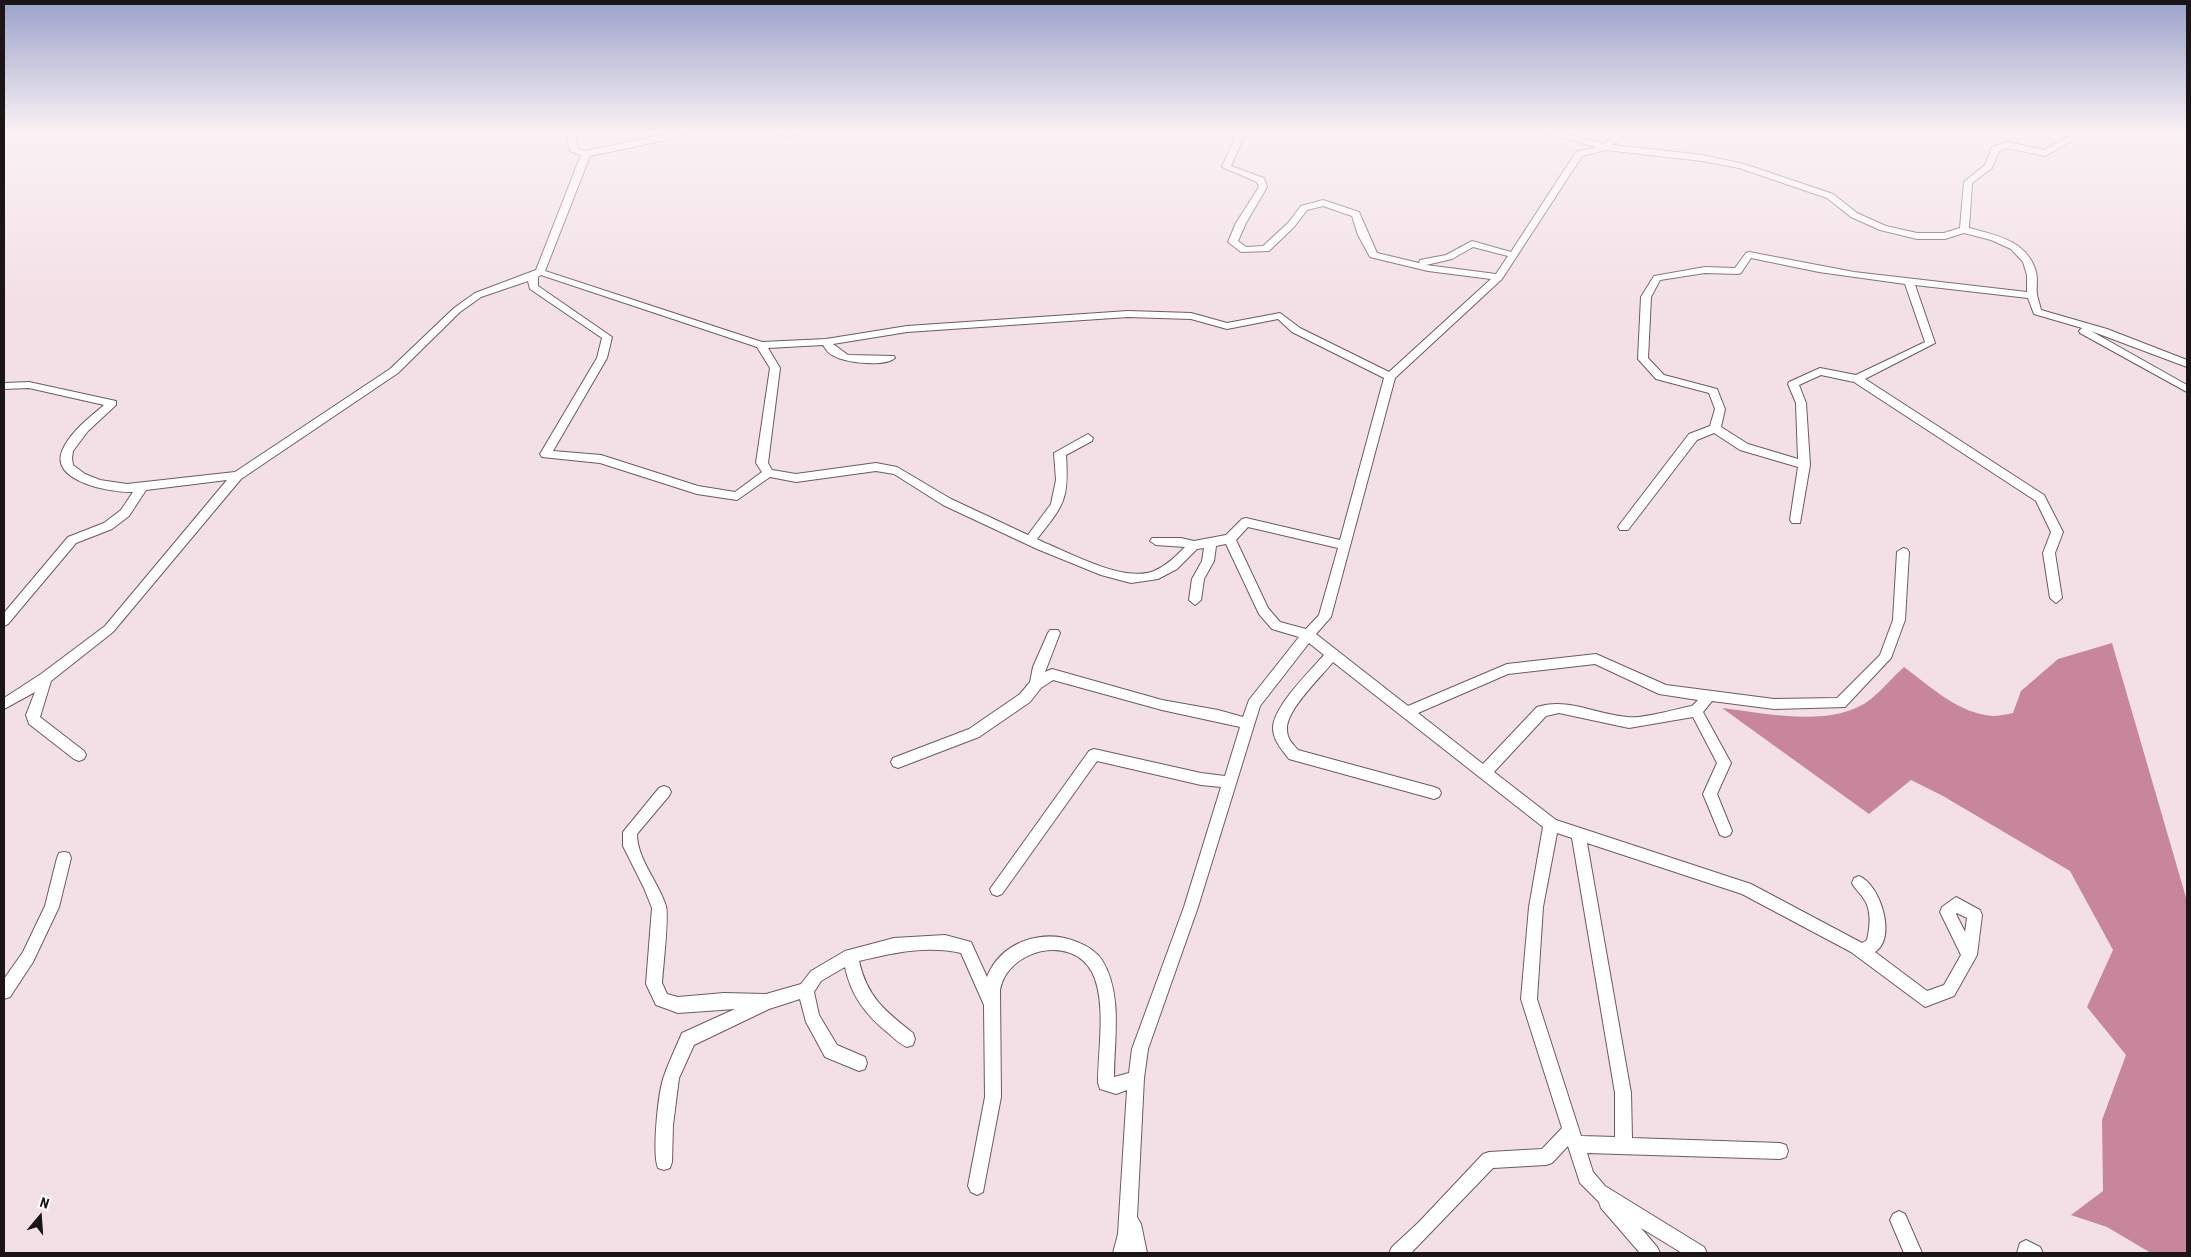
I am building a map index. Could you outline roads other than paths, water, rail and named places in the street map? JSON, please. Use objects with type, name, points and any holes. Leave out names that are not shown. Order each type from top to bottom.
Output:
[{"type":"street","points":[[572,190],[545,262],[536,274],[533,287],[607,337],[602,358],[546,454],[601,459],[697,490],[737,496],[768,473],[796,478],[876,466],[897,471],[947,502],[1030,540],[1105,572],[1131,578],[1154,576],[1173,566],[1194,545],[1230,539],[1246,522],[1345,544]]},
{"type":"street","points":[[1261,190],[1241,223],[1233,242],[1244,250],[1266,249],[1291,226],[1304,208],[1323,203],[1356,214],[1362,235],[1373,255],[1428,268],[1499,276]]},
{"type":"street","points":[[1122,1253],[1127,1234],[1136,1078],[1140,1049],[1191,907],[1230,782],[1246,723],[1254,704],[1308,635],[1325,617],[1390,377],[1499,276],[1556,190]]},
{"type":"street","points":[[1811,190],[1830,196],[1854,215],[1883,228],[1917,236],[1944,236],[1964,230],[2014,246],[2025,258],[2031,270],[2032,296],[2038,312],[2103,332],[2187,364]]},
{"type":"street","points":[[1964,230],[1967,190]]},
{"type":"street","points":[[1408,263],[1436,262],[1460,253],[1472,244],[1513,255]]},
{"type":"street","points":[[1715,428],[1720,409],[1713,391],[1660,377],[1643,359],[1646,297],[1657,278],[1705,270],[1738,271],[1749,255],[1799,266],[1909,284],[2032,296]]},
{"type":"street","points":[[4,704],[46,678],[109,629],[237,476],[394,371],[457,310],[478,295],[536,274],[761,345],[826,342],[907,329],[1128,314],[1191,316],[1227,326],[1280,316],[1296,330],[1390,377]]},
{"type":"street","points":[[1857,379],[1930,343],[1909,284]]},
{"type":"street","points":[[2063,319],[2187,390]]},
{"type":"street","points":[[826,342],[830,350],[850,360],[890,358]]},
{"type":"street","points":[[761,345],[775,368],[762,463],[768,473]]},
{"type":"street","points":[[1796,520],[1804,465],[1802,403],[1793,384],[1820,371],[1857,379],[2040,498],[2057,532],[2049,553],[2056,598]]},
{"type":"street","points":[[4,386],[29,386],[112,403],[75,439],[66,458],[68,467],[76,475],[99,484],[128,488],[214,476],[237,476]]},
{"type":"street","points":[[1715,428],[1744,447],[1804,465]]},
{"type":"street","points":[[1624,528],[1693,437],[1715,428]]},
{"type":"street","points":[[1030,540],[1057,505],[1062,480],[1060,453],[1088,438]]},
{"type":"street","points":[[4,621],[72,540],[108,526],[125,513],[143,486]]},
{"type":"street","points":[[1230,539],[1263,611],[1276,626],[1308,635],[1550,824],[1746,889],[1862,951],[1924,999],[1949,991],[1969,955]]},
{"type":"street","points":[[1156,541],[1176,544],[1186,542],[1194,545]]},
{"type":"street","points":[[1195,600],[1198,579],[1208,561],[1211,541]]},
{"type":"street","points":[[1407,712],[1507,669],[1596,660],[1664,690],[1774,704],[1840,703],[1885,658],[1899,620],[1903,552]]},
{"type":"street","points":[[1036,684],[1038,667],[1054,632]]},
{"type":"street","points":[[1332,654],[1287,710],[1280,724],[1282,741],[1294,755],[1434,793]]},
{"type":"street","points":[[898,762],[974,733],[1025,698],[1036,684],[1052,674],[1162,705],[1218,715],[1246,723]]},
{"type":"street","points":[[46,678],[33,715],[34,720],[79,755]]},
{"type":"street","points":[[1484,773],[1542,711],[1558,708],[1629,723],[1696,711],[1709,696]]},
{"type":"street","points":[[1696,711],[1724,763],[1710,794],[1725,831]]},
{"type":"street","points":[[997,890],[1094,755],[1201,779],[1230,782]]},
{"type":"street","points":[[664,792],[630,832],[630,846],[651,886],[659,908],[654,984],[662,1000],[678,1005],[724,1000],[766,1002]]},
{"type":"street","points":[[1550,824],[1536,907],[1529,999],[1586,1177],[1651,1253]]},
{"type":"street","points":[[1578,833],[1623,1093],[1624,1146]]},
{"type":"street","points":[[4,992],[28,957],[52,906],[64,858]]},
{"type":"street","points":[[1859,883],[1870,891],[1876,910],[1878,926],[1874,944],[1862,951]]},
{"type":"street","points":[[664,1162],[665,1125],[671,1078],[688,1039],[766,1002],[806,990],[816,976],[850,956],[894,944],[945,942],[966,947],[992,1007]]},
{"type":"street","points":[[977,1186],[994,1097],[992,1007],[996,973],[1019,951],[1047,943],[1079,950],[1096,965],[1106,994],[1108,1019],[1106,1083],[1116,1086],[1136,1078]]},
{"type":"street","points":[[850,956],[854,978],[863,998],[871,1008],[907,1039]]},
{"type":"street","points":[[806,990],[812,1017],[831,1051],[859,1063]]},
{"type":"street","points":[[1398,1253],[1426,1228],[1489,1160],[1546,1158],[1573,1137],[1624,1146],[1780,1151]]},
{"type":"street","points":[[1599,1192],[1698,1253]]},
{"type":"street","points":[[1128,1204],[1138,1253]]},
{"type":"street","points":[[1899,1220],[1913,1253]]},
{"type":"street","points":[[2026,1253],[2026,1249],[2034,1253]]}]
